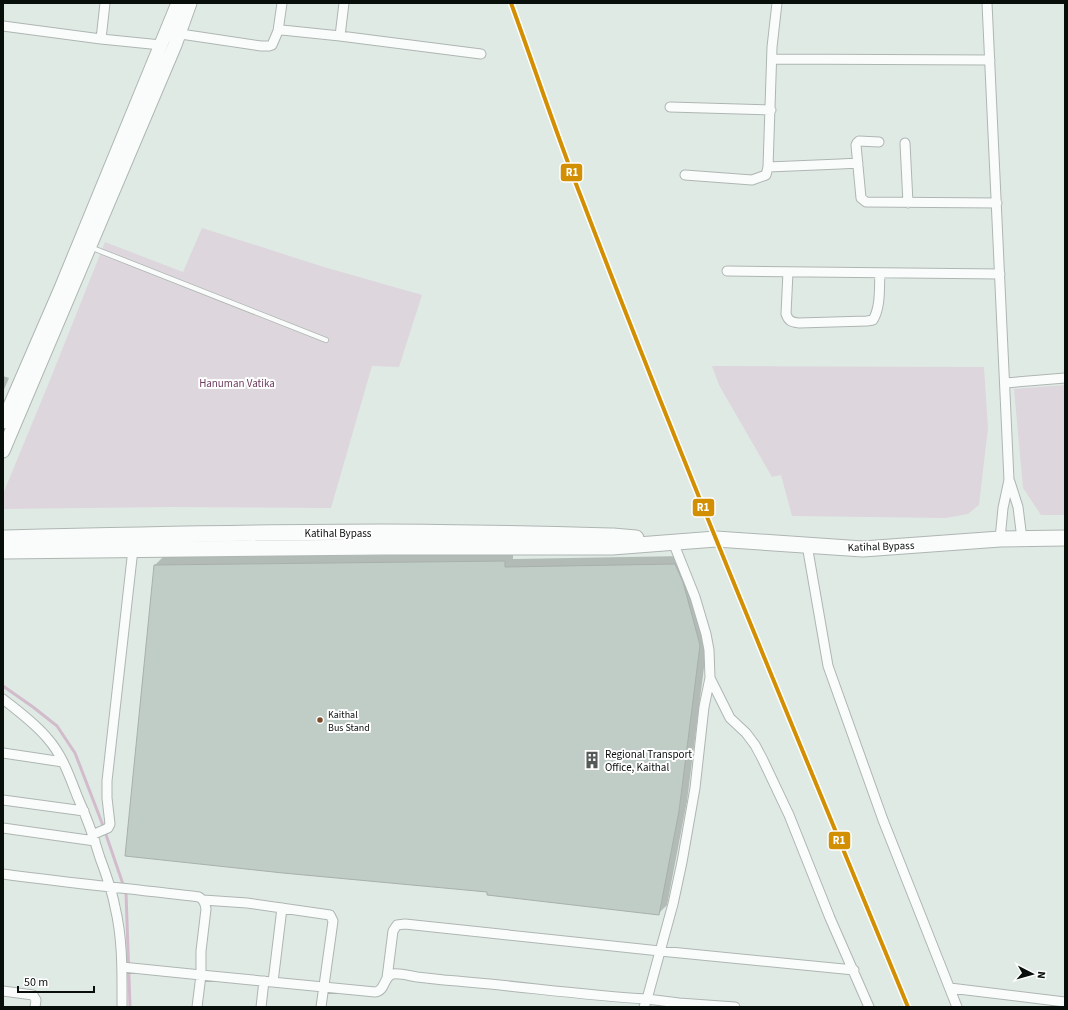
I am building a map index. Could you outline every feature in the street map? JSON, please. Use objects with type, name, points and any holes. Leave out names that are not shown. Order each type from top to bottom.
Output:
[{"type":"main road","points":[[3,422],[6,409],[64,280],[161,45],[173,33],[178,3]]},
{"type":"main road","points":[[3,451],[90,247],[173,33],[190,3]]},
{"type":"main road","name":"Katihal Bypass","points":[[3,538],[231,534],[465,533],[613,536],[673,542]]},
{"type":"main road","name":"Katihal Bypass","points":[[3,551],[612,546],[716,539],[862,549],[1000,539],[1065,538]]},
{"type":"street","points":[[101,39],[105,3]]},
{"type":"street","points":[[173,33],[270,46],[272,45],[278,31],[282,3]]},
{"type":"street","points":[[340,36],[344,3]]},
{"type":"street","points":[[686,175],[752,180],[766,175],[768,167],[772,59],[777,3]]},
{"type":"street","points":[[987,3],[1009,480],[1003,508],[1000,539]]},
{"type":"street","points":[[3,26],[101,39],[161,45]]},
{"type":"street","points":[[278,31],[282,30],[340,36],[481,54]]},
{"type":"street","points":[[772,59],[990,60]]},
{"type":"street","points":[[670,107],[770,110]]},
{"type":"street","points":[[879,142],[859,142],[856,145],[861,198],[866,202],[997,203]]},
{"type":"street","points":[[905,143],[908,203]]},
{"type":"street","points":[[768,167],[858,163]]},
{"type":"street","points":[[727,271],[1000,274]]},
{"type":"street","points":[[788,272],[786,314],[788,319],[799,324],[873,320],[877,313],[878,307],[880,273]]},
{"type":"street","points":[[1005,383],[1065,378]]},
{"type":"street","points":[[1009,480],[1018,508],[1022,539]]},
{"type":"street","points":[[645,1003],[673,904],[684,855],[695,788],[704,706],[710,678],[709,650],[706,634],[695,597],[673,542]]},
{"type":"street","points":[[807,545],[828,666],[883,820],[957,1007]]},
{"type":"street","points":[[3,828],[98,834],[109,826],[110,821],[107,798],[107,781],[133,549]]},
{"type":"street","points":[[710,678],[730,718],[746,733],[762,758],[789,815],[808,864],[869,1007]]},
{"type":"street","points":[[3,699],[48,739],[63,762],[84,811],[98,834],[114,888],[124,967],[122,1007]]},
{"type":"street","points":[[3,753],[63,762]]},
{"type":"street","points":[[3,800],[84,811]]},
{"type":"street","points":[[3,874],[198,897],[203,900],[235,902],[328,914],[333,921],[321,1007]]},
{"type":"street","points":[[197,1007],[201,975],[201,950],[206,909],[203,900]]},
{"type":"street","points":[[261,1007],[268,981],[282,908]]},
{"type":"street","points":[[124,967],[378,992],[382,989],[387,978],[392,936],[397,925],[401,924],[854,970]]},
{"type":"street","points":[[387,978],[398,974],[606,996],[645,1003],[679,1003],[735,1007]]},
{"type":"street","points":[[950,988],[1065,1002]]},
{"type":"street","points":[[3,991],[33,995],[36,1000],[35,1007]]},
{"type":"lane","points":[[90,247],[326,340]]},
{"type":"green space","name":"Hanuman Vatika","points":[[202,228],[324,267],[422,295],[399,367],[372,366],[331,508],[169,507],[3,509],[3,494],[105,242],[183,272]]},
{"type":"green space","points":[[712,366],[984,367],[988,428],[979,505],[968,514],[946,518],[792,516],[781,475],[772,477],[719,385]]},
{"type":"green space","points":[[1065,385],[1065,515],[1041,515],[1023,488],[1014,389]]},
{"type":"building","name":"Kaithal Bus Stand","points":[[505,561],[505,567],[675,564],[683,582],[700,645],[679,811],[659,915],[487,895],[487,892],[283,873],[125,856],[154,565]]},
{"type":"waterway","points":[[3,686],[57,726],[75,753],[102,823],[126,893],[130,1007]]},
{"type":"transit line","name":"R1","points":[[511,3],[573,177],[622,303],[743,605],[908,1007]]},
{"type":"place","name":"Kaithal Bus Stand","points":[[320,720]]},
{"type":"place","name":"Regional Transport Office, Kaithal","points":[[592,760]]}]
